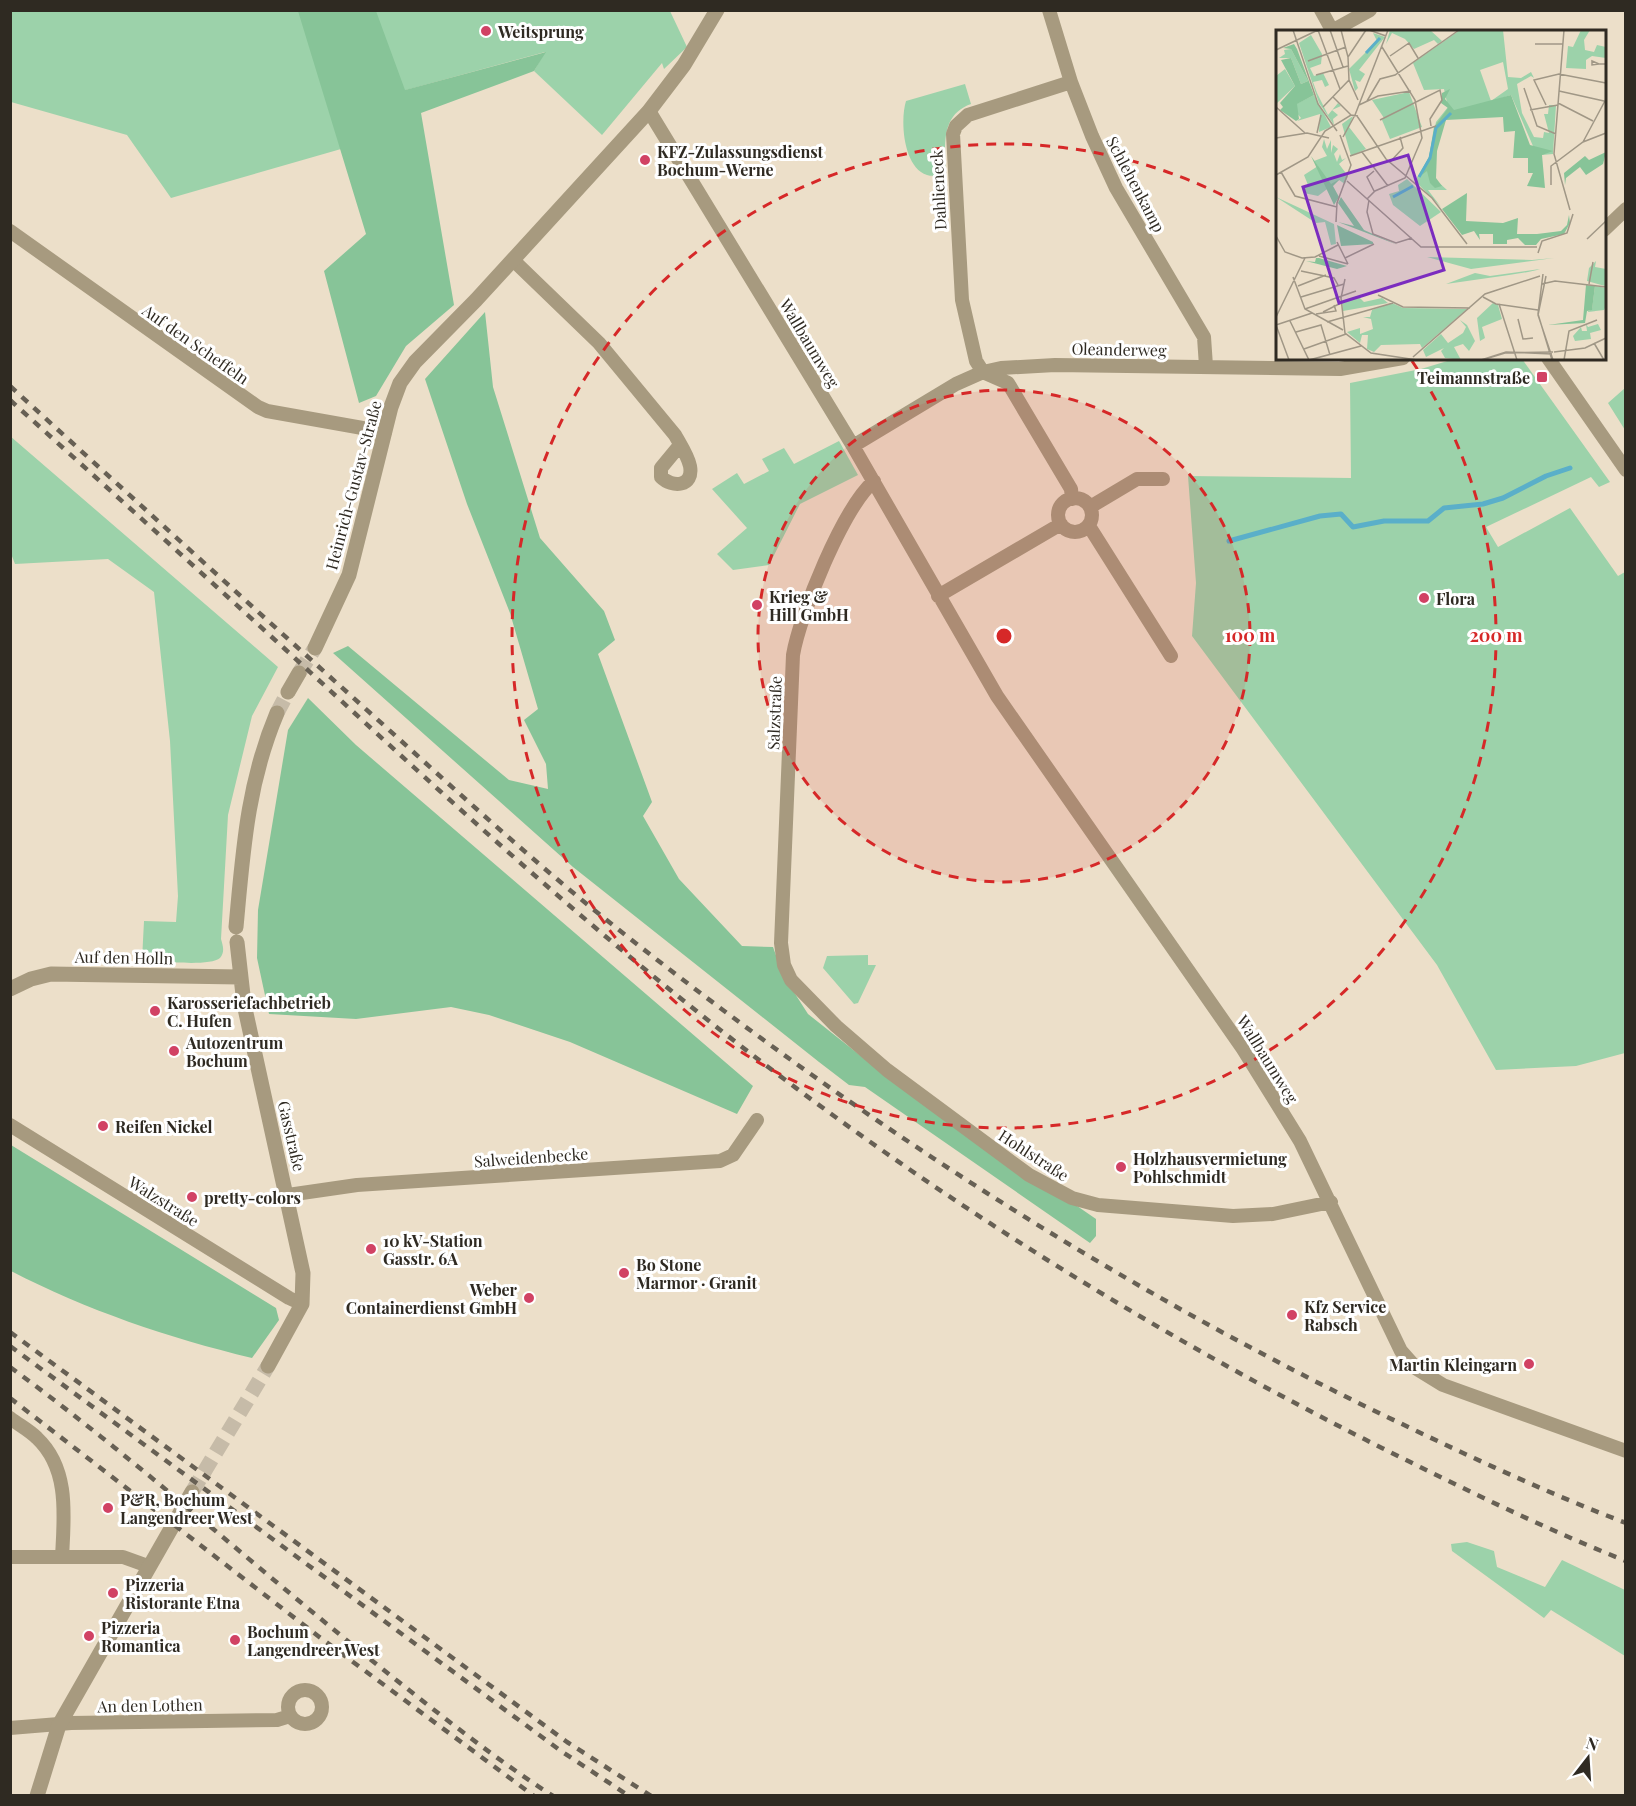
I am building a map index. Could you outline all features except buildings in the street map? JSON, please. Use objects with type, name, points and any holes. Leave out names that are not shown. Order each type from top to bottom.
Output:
[{"type":"street","name":"Heinrich-Gustav-Straße","points":[[315,648],[349,575],[385,432],[400,383],[415,362],[513,260],[649,111],[684,65],[717,10]]},
{"type":"street","name":"Schlehenkamp","points":[[1049,10],[1071,82],[1116,188],[1204,337],[1206,366]]},
{"type":"street","points":[[1321,10],[1331,30]]},
{"type":"street","points":[[1334,30],[1370,10]]},
{"type":"street","name":"Dahlieneck","points":[[983,372],[976,361],[962,300],[953,134],[956,126],[968,115],[1071,82]]},
{"type":"street","name":"Wallbaumweg","points":[[649,111],[874,481],[997,696],[1243,1049],[1300,1141],[1401,1351],[1417,1369],[1443,1385],[1626,1451]]},
{"type":"street","points":[[1606,229],[1626,209]]},
{"type":"street","name":"Auf den Scheffeln","points":[[10,231],[258,407],[267,411],[385,432]]},
{"type":"street","points":[[513,260],[624,370],[660,414],[680,446]]},
{"type":"street","name":"Oleanderweg","points":[[853,446],[956,384],[983,372],[1025,365],[1340,369],[1392,360]]},
{"type":"street","points":[[1549,360],[1626,470]]},
{"type":"street","points":[[983,372],[1008,383],[1071,489],[1072,499]]},
{"type":"street","points":[[1090,507],[1137,479],[1163,479]]},
{"type":"street","name":"Salzstraße","points":[[784,965],[781,943],[793,655],[797,631],[853,504],[874,481]]},
{"type":"street","points":[[1072,499],[1082,500],[1090,507],[1092,516],[1089,526],[1082,531],[1074,532],[1061,524],[1060,508],[1072,499]]},
{"type":"street","points":[[938,596],[1061,524]]},
{"type":"street","points":[[1089,526],[1171,656]]},
{"type":"street","points":[[288,692],[299,673]]},
{"type":"street","points":[[240,977],[236,935],[245,827],[255,776],[277,713]]},
{"type":"street","name":"Hohlstraße","points":[[784,965],[803,995],[888,1070],[1029,1175],[1072,1198],[1098,1206],[1233,1216],[1273,1214],[1331,1202]]},
{"type":"street","name":"Auf den Holln","points":[[10,989],[32,979],[51,974],[240,977]]},
{"type":"street","name":"Gasstraße","points":[[240,977],[303,1273],[302,1304]]},
{"type":"street","name":"Salweidenbecke","points":[[288,1195],[357,1185],[720,1161],[733,1155],[757,1120]]},
{"type":"street","name":"Walzstraße","points":[[10,1125],[302,1304]]},
{"type":"street","points":[[268,1366],[297,1318],[302,1304]]},
{"type":"street","points":[[10,1418],[37,1438],[58,1473],[63,1489],[62,1557]]},
{"type":"street","points":[[38,1796],[59,1725],[192,1492]]},
{"type":"street","points":[[10,1557],[123,1557],[148,1566]]},
{"type":"street","name":"An den Lothen","points":[[10,1728],[277,1720],[290,1716]]},
{"type":"green space","points":[[10,11],[670,11],[687,47],[664,69],[662,63],[602,135],[534,71],[545,52],[406,90],[331,114],[341,149],[171,198],[127,135],[11,102]]},
{"type":"green space","points":[[298,11],[376,11],[405,90],[546,52],[534,71],[421,113],[454,305],[406,346],[376,396],[359,403],[324,271],[366,234]]},
{"type":"green space","points":[[965,84],[971,104],[961,109],[949,124],[945,142],[946,174],[927,175],[919,170],[908,153],[903,119],[906,101]]},
{"type":"green space","points":[[485,312],[493,387],[540,538],[604,611],[615,640],[598,654],[652,802],[643,816],[679,879],[742,946],[773,947],[783,975],[808,1014],[871,1064],[1096,1219],[1096,1236],[1090,1243],[865,1087],[849,1085],[819,1062],[573,867],[333,653],[348,646],[509,780],[548,789],[546,764],[524,720],[538,709],[510,613],[467,504],[425,379]]},
{"type":"green space","points":[[1451,360],[1523,360],[1610,482],[1599,487],[1591,477],[1486,527],[1498,547],[1570,508],[1618,576],[1625,572],[1625,1053],[1576,1066],[1496,1070],[1437,965],[1192,636],[1196,583],[1188,476],[1351,478],[1350,383],[1421,369]]},
{"type":"green space","points":[[1625,388],[1625,430],[1608,403]]},
{"type":"green space","points":[[10,436],[278,667],[252,716],[228,815],[221,939],[223,951],[222,956],[214,961],[183,963],[142,960],[144,921],[176,922],[178,896],[170,741],[154,592],[108,559],[15,564],[10,551]]},
{"type":"green space","points":[[839,441],[858,475],[800,504],[769,565],[733,570],[717,554],[747,528],[712,489],[737,473],[744,484],[769,471],[762,459],[784,448],[794,464]]},
{"type":"green space","points":[[308,698],[356,745],[753,1086],[737,1114],[570,1042],[489,1015],[451,1007],[356,1019],[269,1014],[257,958],[258,910],[288,730]]},
{"type":"green space","points":[[868,955],[868,965],[876,965],[858,1003],[854,1004],[823,968],[827,956]]},
{"type":"green space","points":[[11,1145],[276,1308],[279,1320],[252,1358],[128,1322],[11,1271]]},
{"type":"green space","points":[[1467,1542],[1494,1551],[1497,1567],[1545,1587],[1562,1560],[1625,1590],[1625,1656],[1551,1610],[1544,1618],[1452,1551],[1451,1544]]},
{"type":"waterway","points":[[1229,541],[1320,516],[1341,514],[1353,527],[1384,521],[1428,521],[1444,508],[1483,504],[1503,498],[1546,476],[1570,468]]},
{"type":"tunnel","points":[[299,673],[315,648]]},
{"type":"tunnel","points":[[277,713],[288,692]]},
{"type":"tunnel","points":[[192,1492],[268,1366]]},
{"type":"railway","points":[[10,386],[528,854],[614,926],[795,1063],[888,1128],[983,1190],[1079,1250],[1177,1307],[1277,1362],[1379,1413],[1471,1457],[1626,1523]]},
{"type":"railway","points":[[10,400],[442,793],[600,932],[709,1021],[866,1139],[947,1195],[1113,1300],[1283,1397],[1528,1519],[1626,1561]]},
{"type":"railway","points":[[10,1332],[567,1742],[651,1796]]},
{"type":"railway","points":[[10,1346],[561,1751],[629,1796]]},
{"type":"railway","points":[[10,1367],[106,1441],[426,1703],[488,1751],[553,1796]]},
{"type":"railway","points":[[10,1398],[318,1636],[534,1796]]},
{"type":"place","name":"Weitsprung","points":[[486,31]]},
{"type":"place","name":"KFZ-Zulassungsdienst Bochum-Werne","points":[[645,160]]},
{"type":"place","name":"Teimannstraße","points":[[1542,377]]},
{"type":"place","name":"Flora","points":[[1424,598]]},
{"type":"place","name":"Krieg & Hill GmbH","points":[[757,605]]},
{"type":"place","name":"Karosseriefachbetrieb C. Hufen","points":[[155,1011]]},
{"type":"place","name":"Autozentrum Bochum","points":[[174,1051]]},
{"type":"place","name":"Reifen Nickel","points":[[103,1126]]},
{"type":"place","name":"Holzhausvermietung Pohlschmidt","points":[[1121,1167]]},
{"type":"place","name":"pretty-colors","points":[[192,1197]]},
{"type":"place","name":"10 kV-Station Gasstr. 6A","points":[[371,1249]]},
{"type":"place","name":"Bo Stone Marmor · Granit","points":[[624,1273]]},
{"type":"place","name":"Weber Containerdienst GmbH","points":[[529,1298]]},
{"type":"place","name":"Kfz Service Rabsch","points":[[1292,1315]]},
{"type":"place","name":"Martin Kleingarn","points":[[1529,1364]]},
{"type":"place","name":"P&R, Bochum Langendreer West","points":[[108,1508]]},
{"type":"place","name":"Pizzeria Ristorante Etna","points":[[113,1593]]},
{"type":"place","name":"Pizzeria Romantica","points":[[89,1636]]},
{"type":"place","name":"Bochum Langendreer West","points":[[235,1640]]}]
